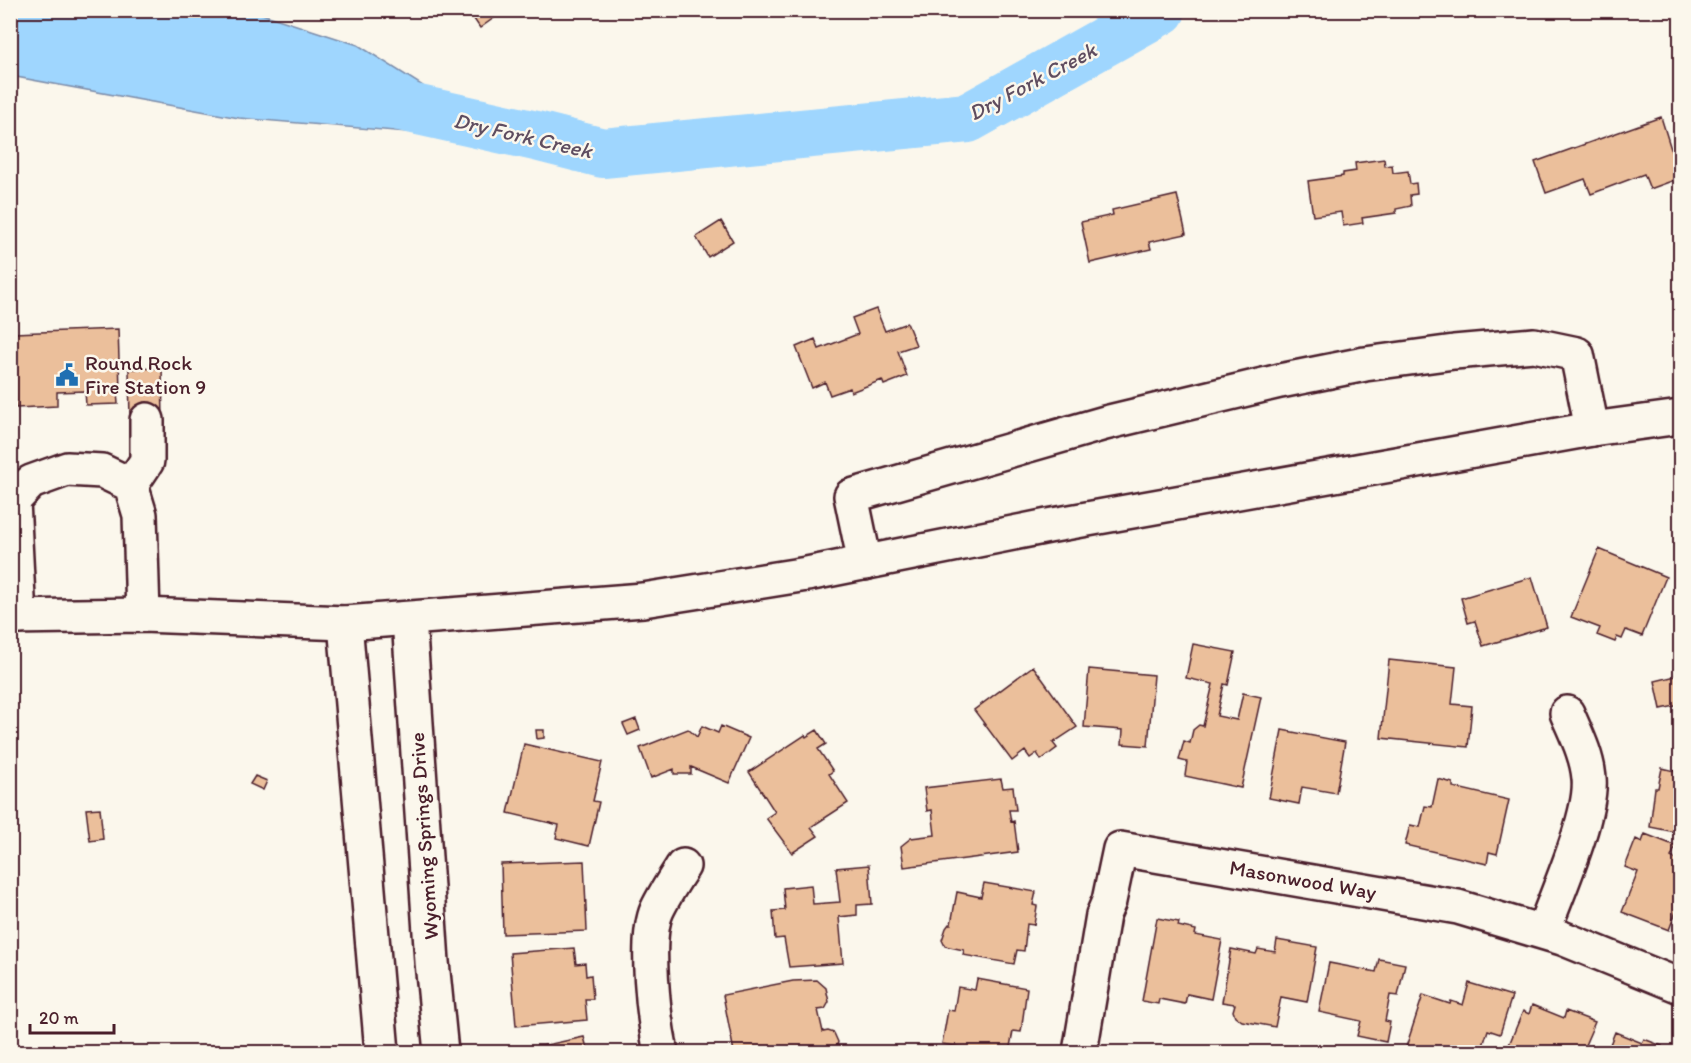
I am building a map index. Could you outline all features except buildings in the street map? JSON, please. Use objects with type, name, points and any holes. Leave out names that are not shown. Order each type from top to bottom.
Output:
[{"type":"street","points":[[865,563],[852,496],[1105,423],[1280,381],[1365,364],[1454,352],[1534,345],[1577,354],[1592,429]]},
{"type":"street","points":[[143,615],[140,515],[131,485],[102,471],[67,469],[31,482],[12,500],[15,617],[143,615],[345,623],[643,600],[733,587],[1048,526],[1592,429],[1680,417]]},
{"type":"street","points":[[131,485],[147,461],[147,420]]},
{"type":"street","name":"Wyoming Springs Drive","points":[[409,619],[432,962],[441,1053]]},
{"type":"street","points":[[345,623],[381,1053]]},
{"type":"street","points":[[1543,932],[1587,808],[1590,780],[1583,749],[1567,713]]},
{"type":"street","name":"Masonwood Way","points":[[1080,1053],[1103,915],[1109,901],[1120,849],[1458,907],[1562,938],[1680,986]]},
{"type":"street","points":[[661,1053],[655,1022],[651,943],[656,912],[683,866]]},
{"type":"water","points":[[10,11],[253,11],[358,45],[423,86],[443,135],[239,118],[11,76]]},
{"type":"waterway","name":"Dry Fork Creek","points":[[369,99],[603,153],[968,118],[1161,10]]},
{"type":"place","name":"Round Rock Fire Station 9","points":[[67,375]]}]
